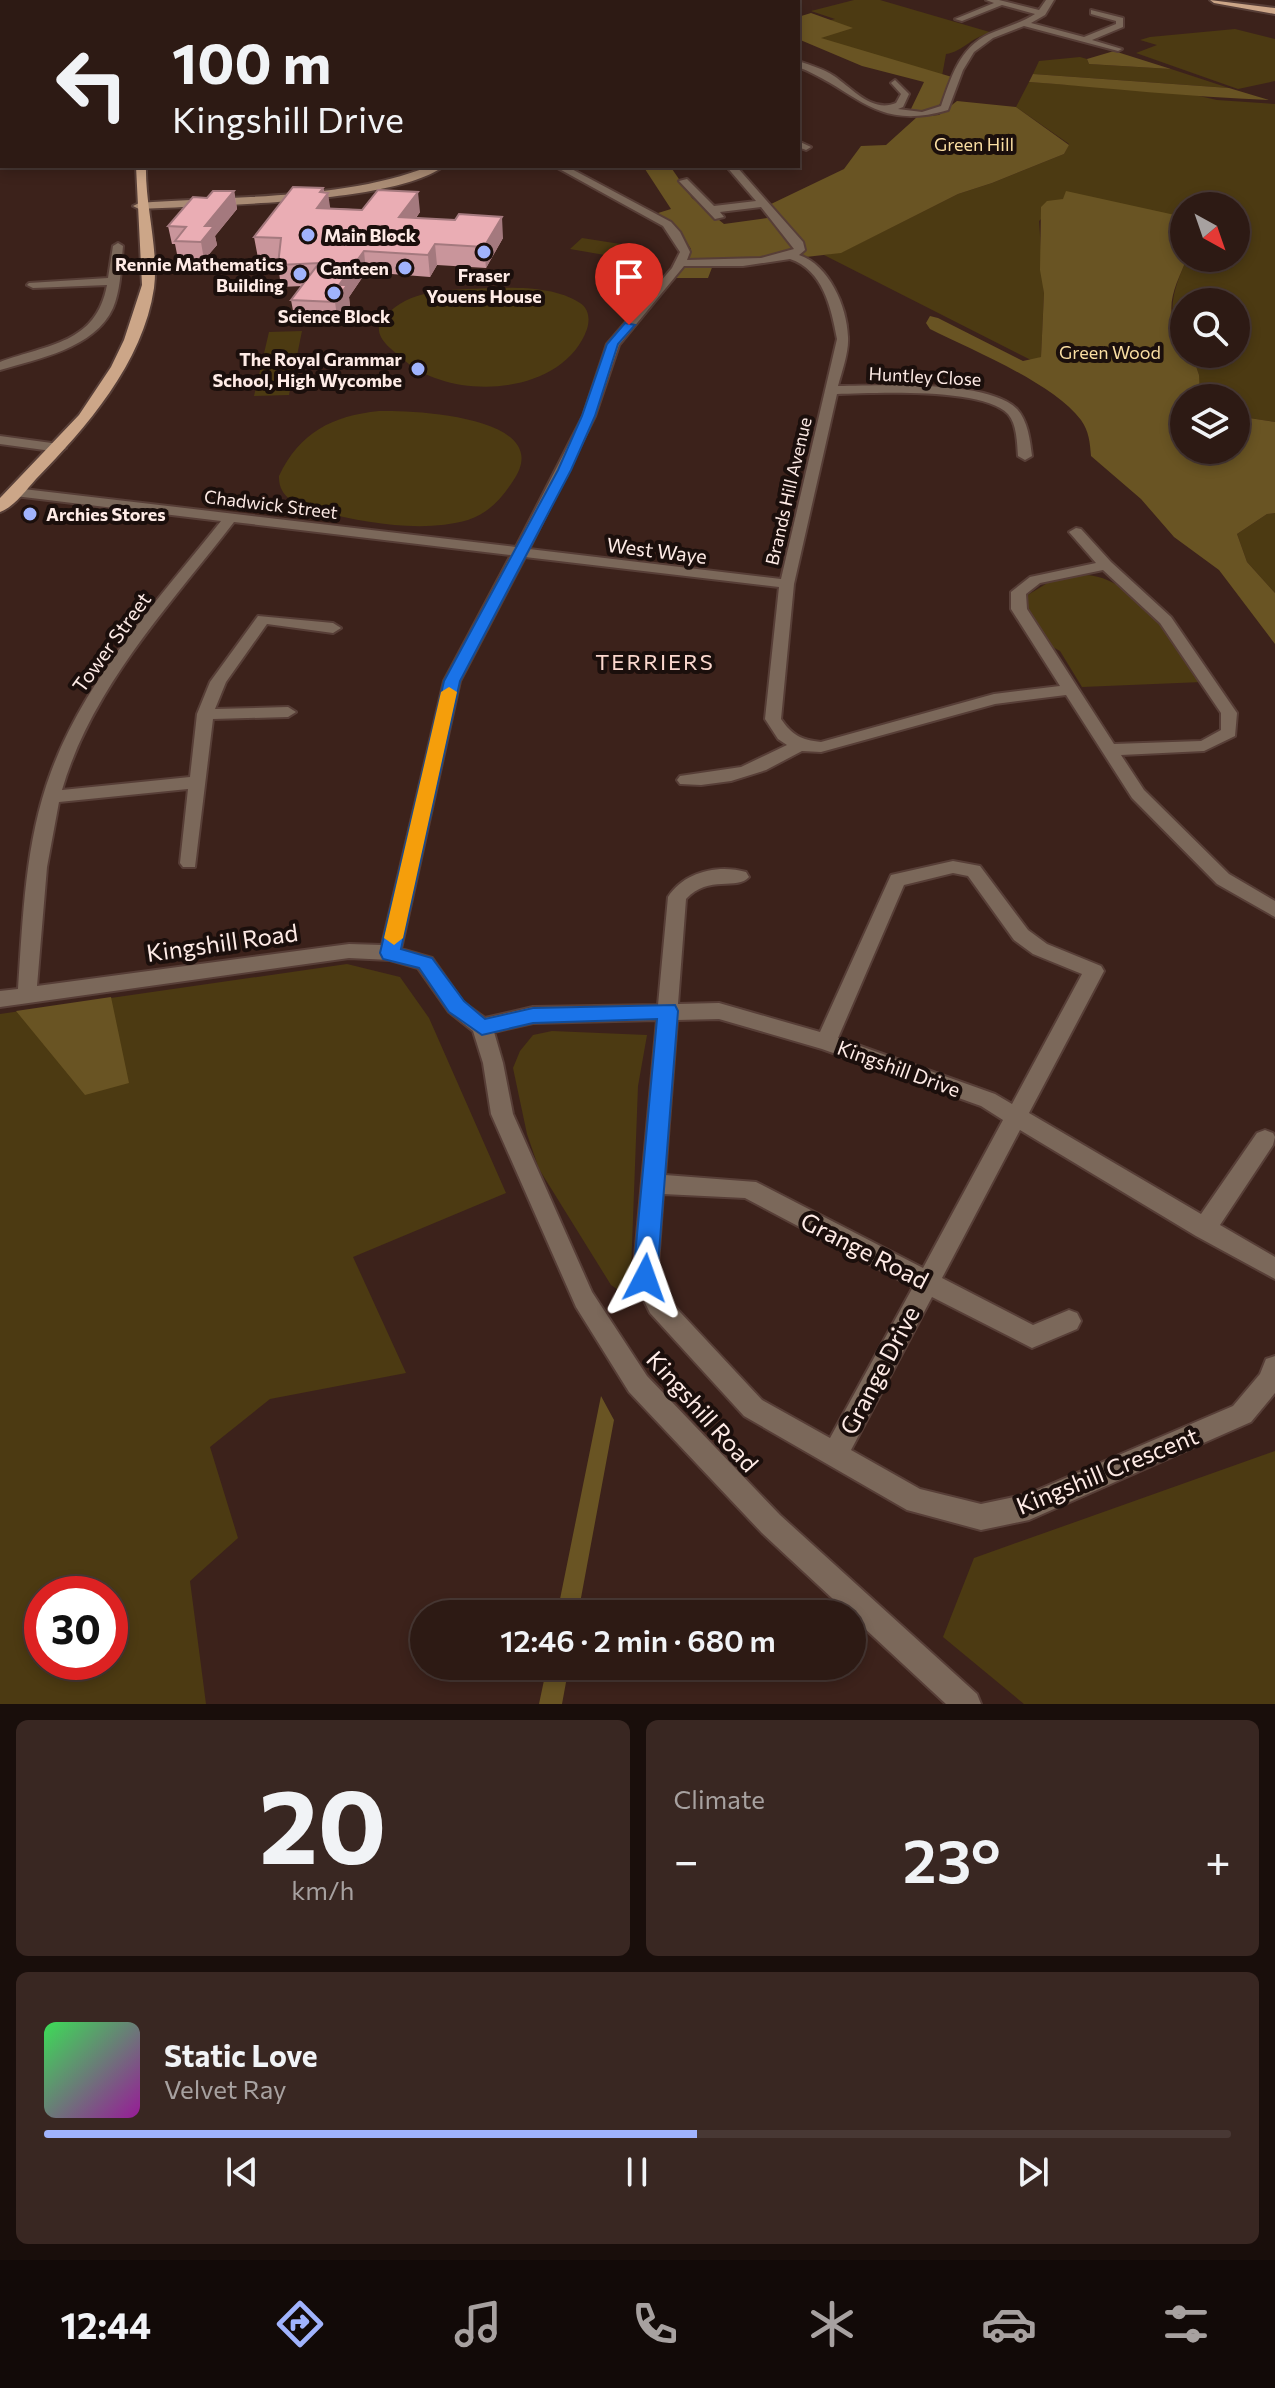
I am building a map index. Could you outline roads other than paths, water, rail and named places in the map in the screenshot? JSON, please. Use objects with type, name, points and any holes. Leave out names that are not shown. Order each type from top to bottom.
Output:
[{"type":"main road","points":[[1214,0],[1275,11]]},
{"type":"main road","points":[[0,507],[59,448],[114,375],[133,337],[149,284],[139,206],[141,168]]},
{"type":"street","points":[[990,0],[1042,13]]},
{"type":"street","points":[[800,61],[829,76],[860,101],[887,110],[922,115],[941,111],[970,51],[986,39],[1042,13],[1050,0]]},
{"type":"street","points":[[959,19],[1001,3]]},
{"type":"street","points":[[1087,39],[1120,25],[1120,20],[1094,12]]},
{"type":"street","points":[[1022,23],[1118,49]]},
{"type":"street","points":[[887,110],[900,105],[905,94],[895,83]]},
{"type":"street","points":[[139,206],[353,191],[407,179],[434,168]]},
{"type":"street","points":[[390,953],[452,681],[589,416],[613,344],[681,263],[685,252],[675,232],[667,224],[563,168]]},
{"type":"street","points":[[681,263],[792,256],[800,247],[733,168]]},
{"type":"street","points":[[684,181],[714,213],[765,203]]},
{"type":"street","points":[[0,366],[88,333],[103,318],[118,246]]},
{"type":"street","name":"Brands Hill Avenue","points":[[792,256],[811,264],[818,271],[841,323],[843,339],[787,584],[773,719],[784,735],[799,745]]},
{"type":"street","points":[[33,285],[113,281]]},
{"type":"street","name":"Huntley Close","points":[[832,390],[967,393],[994,399],[1012,410],[1024,437],[1025,456]]},
{"type":"street","points":[[0,440],[59,448]]},
{"type":"street","name":"Chadwick Street","points":[[15,492],[521,552]]},
{"type":"street","name":"Tower Street","points":[[27,995],[35,886],[52,797],[70,745],[103,685],[231,517]]},
{"type":"street","points":[[1076,532],[1106,565],[1166,620],[1229,713],[1229,732],[1204,746],[1110,750]]},
{"type":"street","name":"West Waye","points":[[521,552],[687,575],[787,584]]},
{"type":"street","points":[[1106,565],[1035,580],[1018,592],[1019,609],[1138,794],[1223,879],[1256,902],[1275,910]]},
{"type":"street","points":[[189,863],[201,728],[218,682],[263,619],[333,628]]},
{"type":"street","points":[[686,780],[706,780],[779,760],[799,745],[821,747],[994,699],[1070,690]]},
{"type":"street","points":[[205,714],[288,712]]},
{"type":"street","points":[[52,797],[198,782]]},
{"type":"street","name":"Grange Drive","points":[[826,1042],[897,880],[953,867],[974,871],[1021,935],[1040,949],[1094,971],[835,1455]]},
{"type":"street","name":"Kingshill Crescent","points":[[740,877],[714,875],[688,883],[677,897],[645,1278],[658,1305],[753,1408],[916,1501],[981,1517],[1029,1507],[1242,1414],[1269,1382],[1275,1367]]},
{"type":"street","name":"Kingshill Road","points":[[0,999],[349,951],[390,953],[425,963],[456,1007],[482,1027],[508,1129],[584,1299],[638,1384],[771,1524],[967,1704]]},
{"type":"street","name":"Kingshill Drive","points":[[482,1027],[533,1015],[719,1011],[826,1042],[988,1100],[1275,1269]]},
{"type":"street","points":[[1204,1229],[1265,1139]]},
{"type":"street","name":"Grange Road","points":[[651,1184],[748,1189],[1032,1337],[1069,1321]]},
{"type":"place","name":"Main Block","points":[[308,235]]},
{"type":"place","name":"Fraser Youens House","points":[[484,252]]},
{"type":"place","name":"Canteen","points":[[405,268]]},
{"type":"place","name":"Rennie Mathematics Building","points":[[300,274]]},
{"type":"place","name":"Science Block","points":[[334,293]]},
{"type":"place","name":"The Royal Grammar School, High Wycombe","points":[[418,369]]},
{"type":"place","name":"Archies Stores","points":[[30,514]]},
{"type":"district","name":"TERRIERS","points":[[655,661]]},
{"type":"park label","name":"Green Hill","points":[[974,144]]},
{"type":"park label","name":"Green Wood","points":[[1110,352]]}]
